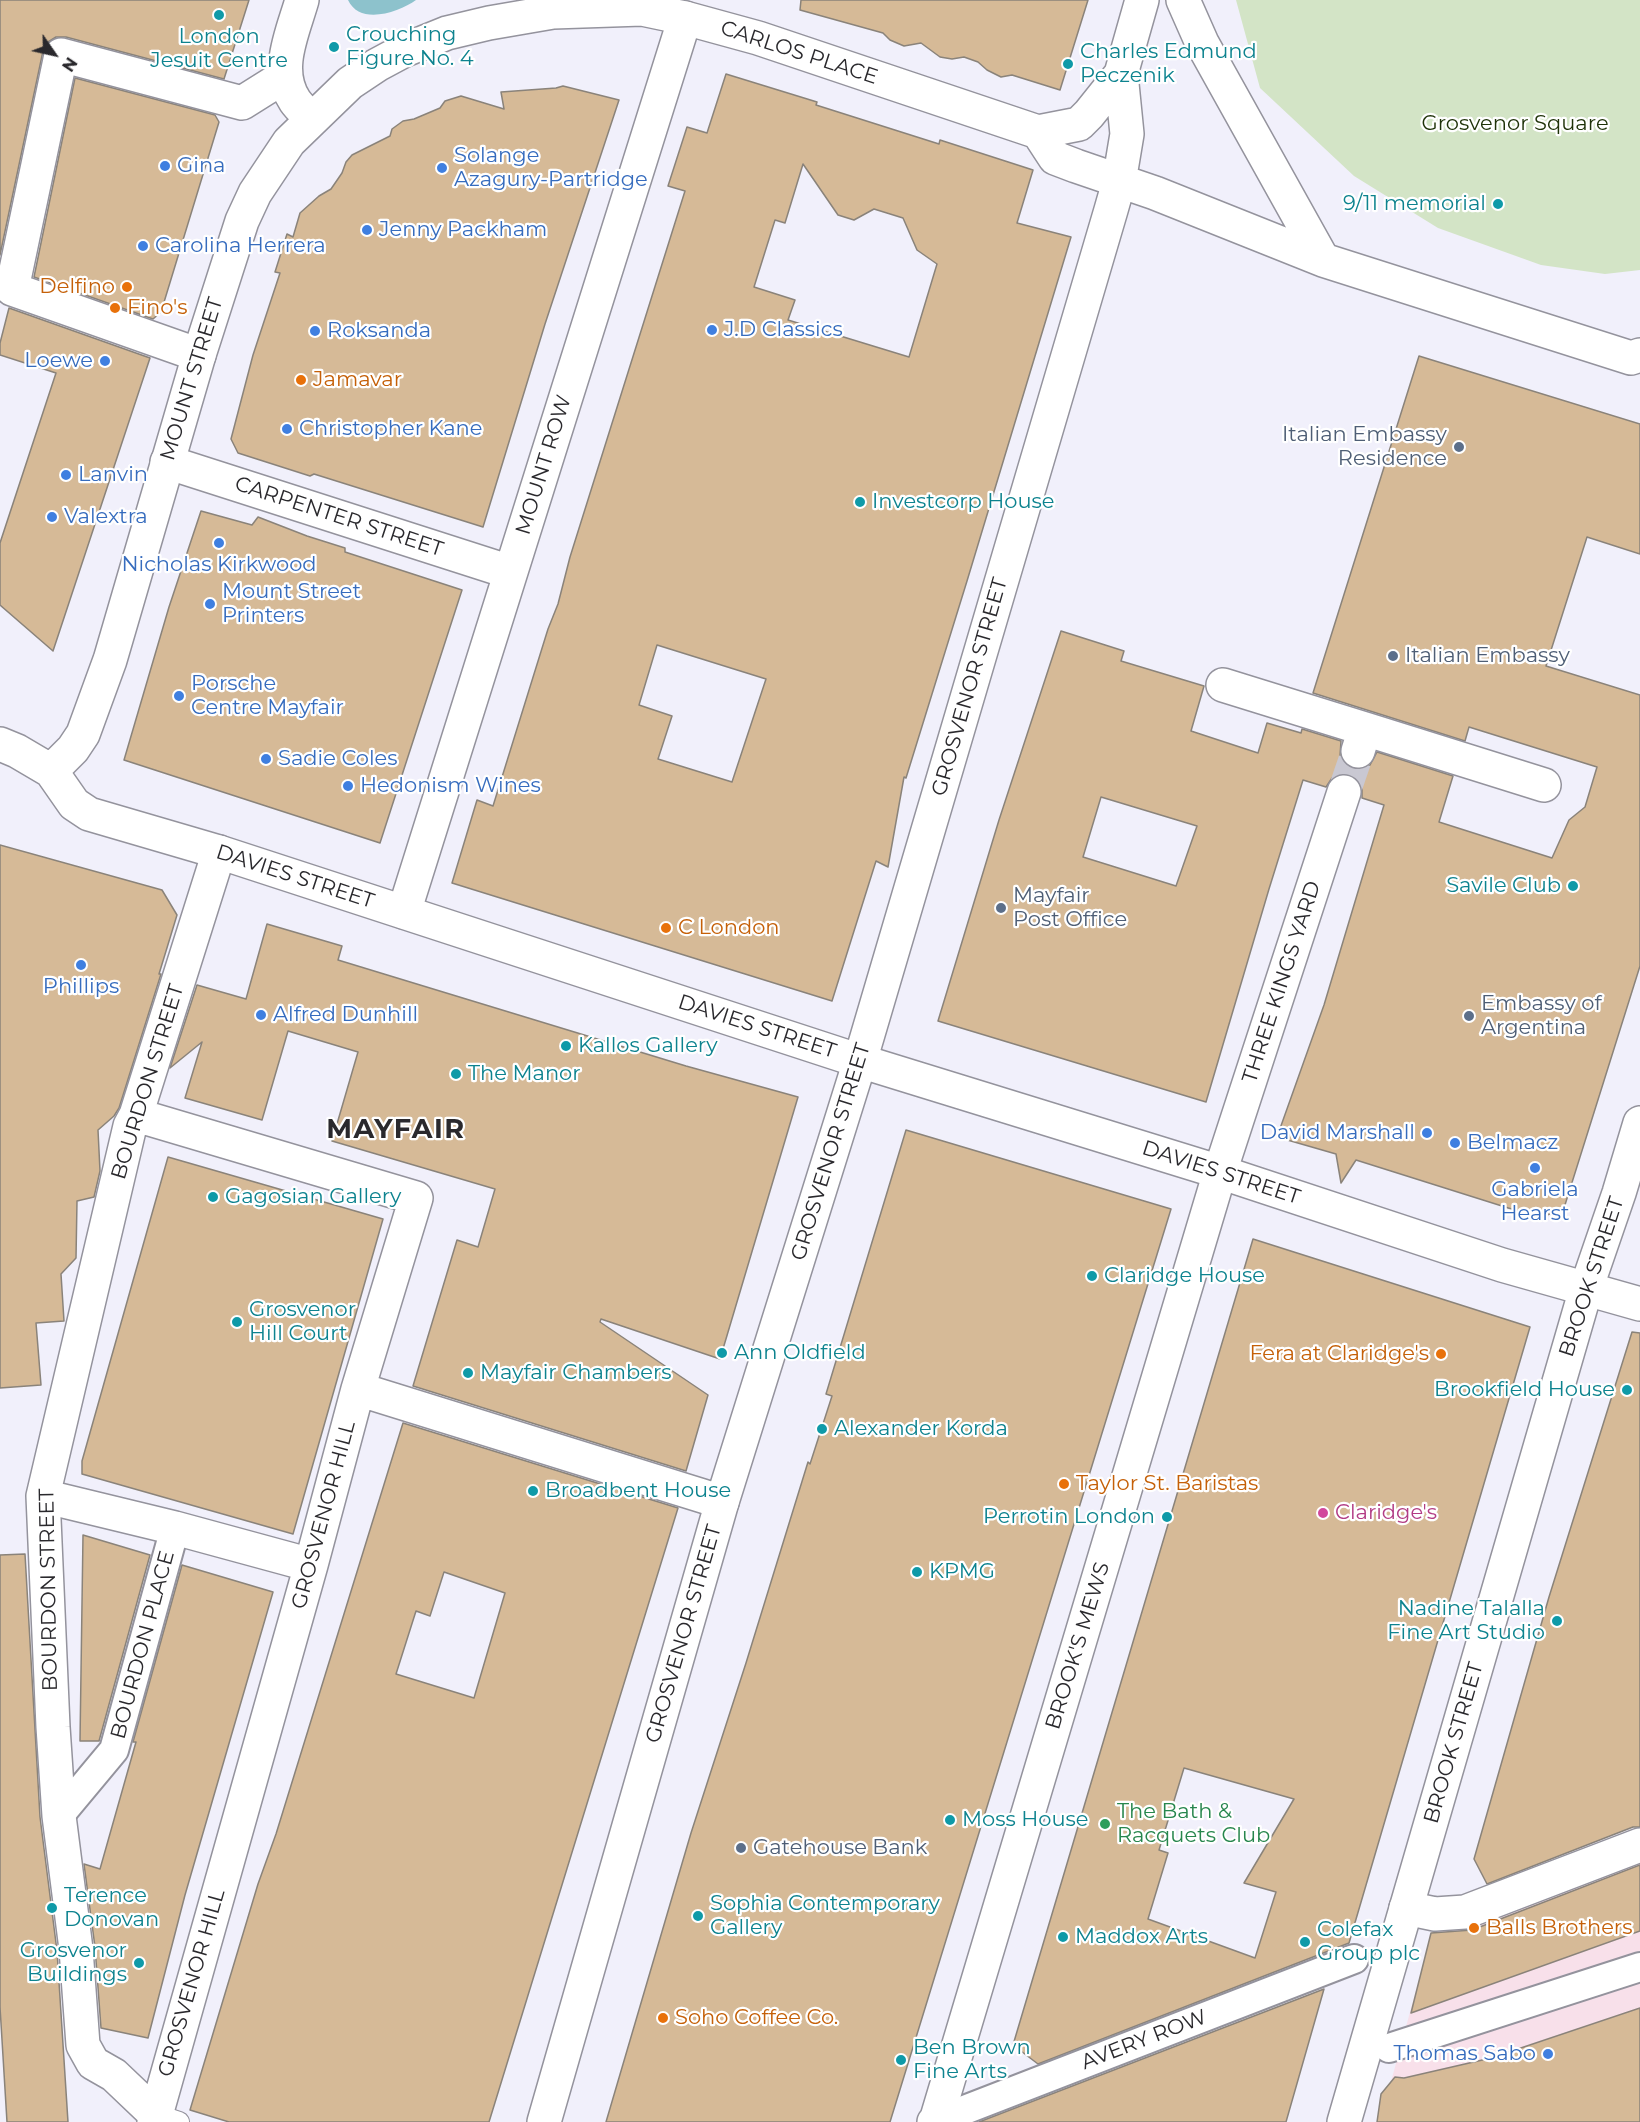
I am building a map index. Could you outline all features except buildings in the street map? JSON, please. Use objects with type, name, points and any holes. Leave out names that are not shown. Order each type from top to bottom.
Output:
[{"type":"street","points":[[302,0],[286,59],[285,76],[295,100],[311,118]]},
{"type":"street","points":[[1119,182],[1127,134],[1120,74],[1142,0]]},
{"type":"street","points":[[1184,0],[1207,53],[1323,260]]},
{"type":"street","name":"CARLOS PLACE","points":[[311,118],[350,83],[405,50],[447,33],[551,6],[642,5],[758,38],[1038,132],[1079,124],[1120,74]]},
{"type":"street","name":"MOUNT ROW","points":[[404,912],[685,18]]},
{"type":"street","points":[[199,355],[12,289],[61,55],[242,103],[285,76]]},
{"type":"street","name":"MOUNT STREET","points":[[51,771],[73,749],[83,734],[110,660],[199,355],[242,220],[255,193],[289,142],[311,118]]},
{"type":"street","points":[[1038,132],[1055,158],[1155,193],[1323,260],[1637,358]]},
{"type":"street","name":"GROSVENOR STREET","points":[[544,2122],[722,1502],[860,1061],[1119,182]]},
{"type":"street","name":"CARPENTER STREET","points":[[167,462],[510,572]]},
{"type":"street","points":[[1223,685],[1362,740],[1544,785]]},
{"type":"street","name":"DAVIES STREET","points":[[0,744],[51,771],[74,804],[90,814],[219,852],[860,1061],[1220,1172],[1502,1265],[1640,1305]]},
{"type":"street","name":"THREE KINGS YARD","points":[[1220,1172],[1344,792]]},
{"type":"street","name":"BOURDON STREET","points":[[162,2119],[114,2075],[93,2062],[84,2045],[76,1949],[59,1816],[43,1496],[130,1126],[136,1115],[219,852]]},
{"type":"street","name":"GROSVENOR HILL","points":[[136,1115],[416,1198],[358,1389],[162,2119]]},
{"type":"street","name":"BROOK STREET","points":[[1344,2122],[1586,1289],[1640,1123]]},
{"type":"street","name":"BROOK'S MEWS","points":[[935,2121],[1220,1172]]},
{"type":"street","points":[[358,1389],[722,1502]]},
{"type":"street","name":"BOURDON PLACE","points":[[43,1496],[175,1528],[311,1565]]},
{"type":"street","name":"BOURDON PLACE","points":[[59,1816],[114,1750],[175,1528]]},
{"type":"street","points":[[1406,1908],[1435,1914],[1466,1912],[1640,1845]]},
{"type":"street","name":"AVERY ROW","points":[[935,2121],[1354,1959]]},
{"type":"street","points":[[1389,2048],[1640,1967]]},
{"type":"shaded area","points":[[1640,1854],[1640,2122],[1380,2122],[1433,1928]]},
{"type":"green space","name":"Grosvenor Square","points":[[1236,0],[1640,0],[1640,270],[1605,274],[1541,265],[1438,228],[1354,176],[1260,88]]},
{"type":"water","points":[[348,0],[416,0],[400,9],[370,15],[361,13]]},
{"type":"tunnel","points":[[1344,792],[1358,751]]},
{"type":"place","name":"London Jesuit Centre","points":[[219,15]]},
{"type":"place","name":"Crouching Figure No. 4","points":[[334,47]]},
{"type":"place","name":"Charles Edmund Peczenik","points":[[1068,64]]},
{"type":"place","name":"Gina","points":[[165,166]]},
{"type":"place","name":"Solange Azagury-Partridge","points":[[442,168]]},
{"type":"place","name":"9/11 memorial","points":[[1498,204]]},
{"type":"place","name":"Jenny Packham","points":[[367,230]]},
{"type":"place","name":"Carolina Herrera","points":[[143,246]]},
{"type":"place","name":"Delfino","points":[[127,287]]},
{"type":"place","name":"Fino's","points":[[115,308]]},
{"type":"place","name":"J.D Classics","points":[[712,330]]},
{"type":"place","name":"Roksanda","points":[[315,331]]},
{"type":"place","name":"Loewe","points":[[105,361]]},
{"type":"place","name":"Jamavar","points":[[301,380]]},
{"type":"place","name":"Christopher Kane","points":[[287,429]]},
{"type":"place","name":"Italian Embassy Residence","points":[[1459,447]]},
{"type":"place","name":"Lanvin","points":[[66,475]]},
{"type":"place","name":"Investcorp House","points":[[860,502]]},
{"type":"place","name":"Valextra","points":[[52,517]]},
{"type":"place","name":"Nicholas Kirkwood","points":[[219,543]]},
{"type":"place","name":"Mount Street Printers","points":[[210,604]]},
{"type":"place","name":"Italian Embassy","points":[[1393,656]]},
{"type":"place","name":"Porsche Centre Mayfair","points":[[179,696]]},
{"type":"place","name":"Sadie Coles","points":[[266,759]]},
{"type":"place","name":"Hedonism Wines","points":[[348,786]]},
{"type":"place","name":"Savile Club","points":[[1573,886]]},
{"type":"place","name":"Mayfair Post Office","points":[[1001,908]]},
{"type":"place","name":"C London","points":[[666,928]]},
{"type":"place","name":"Phillips","points":[[81,965]]},
{"type":"place","name":"Alfred Dunhill","points":[[261,1015]]},
{"type":"place","name":"Embassy of Argentina","points":[[1469,1016]]},
{"type":"place","name":"Kallos Gallery","points":[[566,1046]]},
{"type":"place","name":"The Manor","points":[[456,1074]]},
{"type":"place","name":"David Marshall","points":[[1427,1133]]},
{"type":"place","name":"Belmacz","points":[[1455,1143]]},
{"type":"place","name":"Gabriela Hearst","points":[[1535,1168]]},
{"type":"place","name":"Gagosian Gallery","points":[[213,1197]]},
{"type":"place","name":"Claridge House","points":[[1092,1276]]},
{"type":"place","name":"Grosvenor Hill Court","points":[[237,1322]]},
{"type":"place","name":"Ann Oldfield","points":[[722,1353]]},
{"type":"place","name":"Fera at Claridge's","points":[[1441,1354]]},
{"type":"place","name":"Mayfair Chambers","points":[[468,1373]]},
{"type":"place","name":"Brookfield House","points":[[1627,1390]]},
{"type":"place","name":"Alexander Korda","points":[[822,1429]]},
{"type":"place","name":"Taylor St. Baristas","points":[[1064,1484]]},
{"type":"place","name":"Broadbent House","points":[[533,1491]]},
{"type":"place","name":"Claridge's","points":[[1323,1513]]},
{"type":"place","name":"Perrotin London","points":[[1167,1517]]},
{"type":"place","name":"KPMG","points":[[917,1572]]},
{"type":"place","name":"Nadine Talalla Fine Art Studio","points":[[1557,1621]]},
{"type":"place","name":"Moss House","points":[[950,1820]]},
{"type":"place","name":"The Bath & Racquets Club","points":[[1105,1824]]},
{"type":"place","name":"Gatehouse Bank","points":[[741,1848]]},
{"type":"place","name":"Terence Donovan","points":[[52,1908]]},
{"type":"place","name":"Sophia Contemporary Gallery","points":[[698,1916]]},
{"type":"place","name":"Balls Brothers","points":[[1474,1928]]},
{"type":"place","name":"Maddox Arts","points":[[1063,1937]]},
{"type":"place","name":"Colefax Group plc","points":[[1305,1942]]},
{"type":"place","name":"Grosvenor Buildings","points":[[139,1963]]},
{"type":"place","name":"Soho Coffee Co.","points":[[663,2018]]},
{"type":"place","name":"Thomas Sabo","points":[[1548,2054]]},
{"type":"place","name":"Ben Brown Fine Arts","points":[[901,2060]]},
{"type":"district","name":"MAYFAIR","points":[[396,1130]]}]
